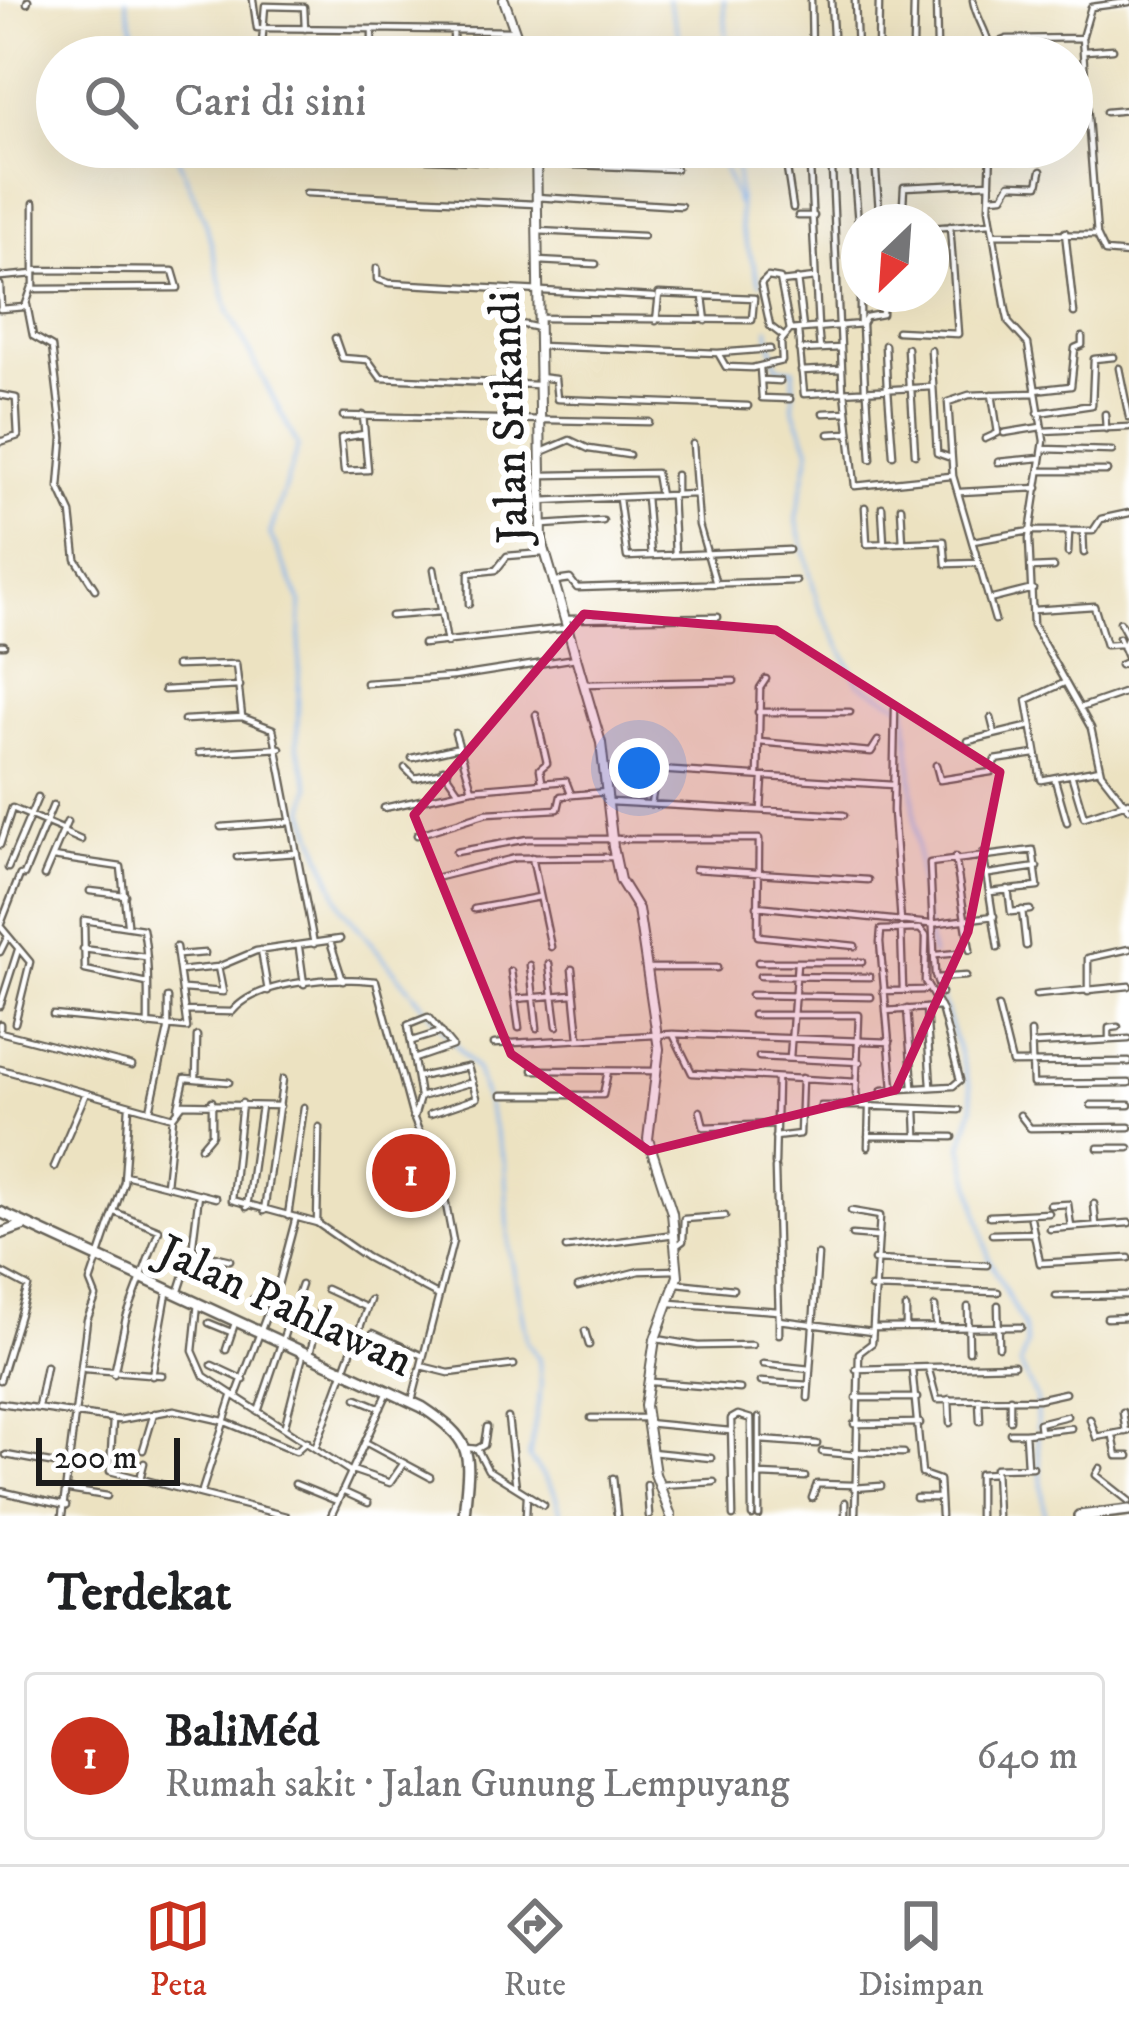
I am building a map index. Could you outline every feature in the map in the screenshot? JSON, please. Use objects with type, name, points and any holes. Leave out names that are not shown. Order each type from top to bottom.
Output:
[{"type":"main road","name":"Jalan Pahlawan","points":[[1,1212],[390,1389],[457,1432],[472,1448]]},
{"type":"main road","points":[[0,1234],[15,1225],[31,1226]]},
{"type":"main road","points":[[464,1516],[472,1448]]},
{"type":"main road","points":[[1079,1516],[1114,1514],[1129,1505]]},
{"type":"street","points":[[253,0],[253,23],[263,28],[514,31]]},
{"type":"street","points":[[504,0],[516,36]]},
{"type":"street","points":[[811,0],[812,36]]},
{"type":"street","points":[[831,0],[834,36]]},
{"type":"street","points":[[855,0],[856,36]]},
{"type":"street","points":[[878,36],[879,0]]},
{"type":"street","points":[[914,0],[914,36]]},
{"type":"street","points":[[936,0],[937,36]]},
{"type":"street","points":[[973,0],[983,36]]},
{"type":"street","points":[[1082,36],[1089,9],[1097,2],[1129,2]]},
{"type":"street","points":[[263,36],[269,6],[304,8],[304,29]]},
{"type":"street","points":[[372,29],[372,36]]},
{"type":"street","points":[[453,32],[453,36]]},
{"type":"street","points":[[1093,50],[1113,49]]},
{"type":"street","points":[[1106,112],[1129,110]]},
{"type":"street","name":"Jalan Srikandi","points":[[536,168],[538,476],[544,553],[601,743],[611,839],[620,880],[638,909],[657,1034],[659,1071],[648,1144],[675,1234],[678,1270],[646,1381],[646,1420],[659,1485],[671,1516]]},
{"type":"street","points":[[650,168],[676,169]]},
{"type":"street","points":[[810,168],[820,349]]},
{"type":"street","points":[[831,168],[842,369],[855,486],[953,476]]},
{"type":"street","points":[[854,168],[856,204]]},
{"type":"street","points":[[876,168],[879,204]]},
{"type":"street","points":[[990,168],[992,223],[1007,317],[1028,344],[1043,449],[1030,531],[1035,629],[1080,708],[1100,769],[1128,805],[1084,817],[1072,776]]},
{"type":"street","points":[[1093,168],[1097,236],[1106,252],[1129,254]]},
{"type":"street","points":[[787,169],[792,204],[812,197]]},
{"type":"street","points":[[990,197],[1003,196],[1007,184],[1040,184],[1041,171]]},
{"type":"street","points":[[903,204],[904,187],[990,183]]},
{"type":"street","points":[[307,193],[681,206]]},
{"type":"street","points":[[34,202],[34,287]]},
{"type":"street","points":[[798,216],[814,216]]},
{"type":"street","points":[[897,331],[958,334],[950,226],[992,223]]},
{"type":"street","points":[[537,231],[644,236]]},
{"type":"street","points":[[1065,232],[1074,313]]},
{"type":"street","points":[[994,234],[1097,236]]},
{"type":"street","points":[[802,237],[814,236]]},
{"type":"street","points":[[538,261],[596,264]]},
{"type":"street","points":[[377,268],[377,279],[389,283],[656,298],[754,298],[752,320],[512,322]]},
{"type":"street","points":[[27,305],[1,309],[0,280],[34,272],[172,271],[178,284],[175,291],[34,287],[27,291],[33,336],[49,343],[53,351],[63,438],[59,487],[71,513],[76,559],[95,589]]},
{"type":"street","points":[[783,336],[770,326],[761,284],[772,276],[781,282],[797,329]]},
{"type":"street","points":[[781,282],[815,278]]},
{"type":"street","points":[[797,279],[804,394],[932,387]]},
{"type":"street","points":[[703,295],[706,322]]},
{"type":"street","points":[[656,298],[656,321]]},
{"type":"street","points":[[861,312],[871,459]]},
{"type":"street","points":[[783,336],[797,329],[861,324],[866,317],[882,312]]},
{"type":"street","points":[[718,352],[730,368],[760,367],[782,361],[783,336]]},
{"type":"street","points":[[995,620],[953,476],[950,400],[1071,386],[1075,350],[1082,345],[1082,337]]},
{"type":"street","points":[[335,338],[342,358],[371,361],[381,378],[555,379],[557,399],[748,406]]},
{"type":"street","points":[[885,345],[893,455]]},
{"type":"street","points":[[539,346],[718,352],[770,349]]},
{"type":"street","points":[[800,350],[841,348]]},
{"type":"street","points":[[907,348],[915,454]]},
{"type":"street","points":[[931,350],[937,453],[951,458]]},
{"type":"street","points":[[1038,413],[1092,405],[1094,359],[1114,357]]},
{"type":"street","points":[[760,367],[762,398],[790,399]]},
{"type":"street","points":[[1119,368],[1129,417]]},
{"type":"street","points":[[801,371],[842,369]]},
{"type":"street","points":[[760,380],[780,381]]},
{"type":"street","points":[[985,439],[998,433],[992,394]]},
{"type":"street","points":[[0,395],[16,398],[18,436],[0,442]]},
{"type":"street","points":[[824,413],[847,412]]},
{"type":"street","points":[[1105,414],[1106,429]]},
{"type":"street","points":[[343,416],[649,422]]},
{"type":"street","points":[[363,416],[368,470],[344,471],[341,438],[364,434]]},
{"type":"street","points":[[1004,433],[1129,427]]},
{"type":"street","points":[[829,434],[848,433]]},
{"type":"street","points":[[538,450],[553,450],[570,440],[590,449],[629,455]]},
{"type":"street","points":[[693,444],[695,494],[705,553],[716,584]]},
{"type":"street","points":[[1043,449],[1112,451]]},
{"type":"street","points":[[998,462],[1040,458]]},
{"type":"street","points":[[1041,471],[1107,471]]},
{"type":"street","points":[[538,476],[656,473],[660,496]]},
{"type":"street","points":[[675,554],[676,475]]},
{"type":"street","points":[[958,492],[1038,488]]},
{"type":"street","points":[[539,501],[695,494]]},
{"type":"street","points":[[646,497],[651,556]]},
{"type":"street","points":[[620,499],[624,555],[789,550]]},
{"type":"street","points":[[865,507],[866,544],[944,541],[946,564],[978,563]]},
{"type":"street","points":[[882,507],[884,544]]},
{"type":"street","points":[[901,507],[903,543]]},
{"type":"street","points":[[973,541],[1030,531],[1095,530],[1101,519],[1129,513]]},
{"type":"street","points":[[541,525],[603,521]]},
{"type":"street","points":[[1083,531],[1084,554]]},
{"type":"street","points":[[1068,553],[1069,532]]},
{"type":"street","points":[[470,604],[469,573],[496,570],[506,556],[544,553]]},
{"type":"street","points":[[1030,568],[1054,567]]},
{"type":"street","points":[[434,569],[447,643]]},
{"type":"street","points":[[553,582],[571,579],[577,588],[796,581]]},
{"type":"street","points":[[989,600],[1033,589]]},
{"type":"street","points":[[1034,610],[1093,606],[1106,646],[1121,644],[1129,637],[1120,622]]},
{"type":"street","points":[[391,616],[441,612]]},
{"type":"street","points":[[423,644],[566,623],[718,616]]},
{"type":"street","points":[[1120,665],[1128,659],[1121,644]]},
{"type":"street","points":[[366,683],[454,677],[576,658]]},
{"type":"street","points":[[176,666],[236,664],[242,717]]},
{"type":"street","points":[[761,809],[758,712],[760,682],[766,679]]},
{"type":"street","points":[[585,685],[734,682]]},
{"type":"street","points":[[1064,683],[1028,698],[1041,780],[1100,769]]},
{"type":"street","points":[[164,690],[240,686]]},
{"type":"street","points":[[1080,708],[1129,691]]},
{"type":"street","points":[[895,709],[892,785],[903,990]]},
{"type":"street","points":[[758,712],[850,712]]},
{"type":"street","points":[[536,715],[547,763],[540,770],[542,782]]},
{"type":"street","points":[[184,721],[242,717],[270,725],[280,748],[314,944]]},
{"type":"street","points":[[991,718],[995,734]]},
{"type":"street","points":[[968,741],[1031,726]]},
{"type":"street","points":[[455,734],[472,789]]},
{"type":"street","points":[[758,742],[871,752],[878,741]]},
{"type":"street","points":[[412,758],[459,747]]},
{"type":"street","points":[[199,753],[280,748]]},
{"type":"street","points":[[937,765],[940,780],[951,779],[988,773],[994,760],[1035,754]]},
{"type":"street","points":[[405,767],[415,778],[446,770],[459,792]]},
{"type":"street","points":[[651,804],[655,771],[892,785]]},
{"type":"street","points":[[1055,780],[1066,822]]},
{"type":"street","points":[[384,808],[472,789],[542,782],[568,782],[571,794]]},
{"type":"street","points":[[417,835],[487,813],[558,808],[561,796],[571,794],[651,804],[844,815]]},
{"type":"street","points":[[8,868],[38,797]]},
{"type":"street","points":[[15,1024],[30,964],[0,926],[53,805]]},
{"type":"street","points":[[0,844],[12,808],[64,828],[81,840]]},
{"type":"street","points":[[221,827],[291,822]]},
{"type":"street","points":[[44,876],[64,828]]},
{"type":"street","points":[[456,852],[529,838],[760,839],[756,932],[764,939],[855,946]]},
{"type":"street","points":[[941,993],[930,924],[930,863],[1031,849],[1037,888],[990,892]]},
{"type":"street","points":[[237,857],[297,853]]},
{"type":"street","points":[[983,853],[998,948]]},
{"type":"street","points":[[52,857],[120,866],[127,923]]},
{"type":"street","points":[[532,857],[551,947]]},
{"type":"street","points":[[440,878],[532,857],[615,857]]},
{"type":"street","points":[[955,857],[970,950]]},
{"type":"street","points":[[987,874],[1037,867]]},
{"type":"street","points":[[695,869],[868,880]]},
{"type":"street","points":[[1008,889],[1011,911],[1026,910],[1025,946]]},
{"type":"street","points":[[90,891],[125,895]]},
{"type":"street","points":[[474,909],[539,897]]},
{"type":"street","points":[[757,906],[836,910],[920,929],[926,936],[928,989],[940,1006],[960,1082],[882,1090]]},
{"type":"street","points":[[893,1088],[881,930],[994,916]]},
{"type":"street","points":[[147,982],[87,971],[84,920],[127,923],[142,929],[146,957],[147,982],[148,1025]]},
{"type":"street","points":[[0,952],[8,936]]},
{"type":"street","points":[[180,971],[218,968],[261,950],[340,939]]},
{"type":"street","points":[[330,940],[344,982]]},
{"type":"street","points":[[299,947],[304,984]]},
{"type":"street","points":[[83,949],[146,957]]},
{"type":"street","points":[[1088,992],[1088,958],[1129,949]]},
{"type":"street","points":[[0,1006],[18,950]]},
{"type":"street","points":[[261,950],[268,991]]},
{"type":"street","points":[[53,1015],[168,1030],[187,1028],[178,951],[205,953]]},
{"type":"street","points":[[936,955],[958,953]]},
{"type":"street","points":[[758,962],[862,962]]},
{"type":"street","points":[[790,1058],[797,963]]},
{"type":"street","points":[[549,964],[557,1026]]},
{"type":"street","points":[[530,965],[537,1028]]},
{"type":"street","points":[[182,988],[223,992],[218,968]]},
{"type":"street","points":[[644,968],[717,968]]},
{"type":"street","points":[[572,969],[579,1038]]},
{"type":"street","points":[[511,971],[519,1028]]},
{"type":"street","points":[[760,976],[870,977]]},
{"type":"street","points":[[936,978],[966,976]]},
{"type":"street","points":[[185,1011],[232,1012],[242,1000],[268,991],[304,984],[376,981],[452,1232],[412,1401]]},
{"type":"street","points":[[1036,995],[1129,986]]},
{"type":"street","points":[[883,991],[928,989]]},
{"type":"street","points":[[515,999],[573,994]]},
{"type":"street","points":[[752,995],[871,997]]},
{"type":"street","points":[[150,1110],[168,1030],[168,998]]},
{"type":"street","points":[[884,1011],[940,1006]]},
{"type":"street","points":[[998,1007],[1010,1062],[1129,1062]]},
{"type":"street","points":[[926,1008],[931,1086]]},
{"type":"street","points":[[907,1009],[913,1087]]},
{"type":"street","points":[[753,1015],[860,1015],[857,1082],[861,1106]]},
{"type":"street","points":[[414,1059],[452,1046],[428,1017],[408,1025],[420,1097],[414,1117]]},
{"type":"street","points":[[1109,1040],[1109,1028],[1118,1027]]},
{"type":"street","points":[[0,1030],[132,1066]]},
{"type":"street","points":[[411,1042],[440,1032]]},
{"type":"street","points":[[1031,1032],[1035,1085],[1129,1083]]},
{"type":"street","points":[[494,1044],[657,1034],[890,1042]]},
{"type":"street","points":[[673,1034],[692,1073],[857,1082]]},
{"type":"street","points":[[196,1078],[197,1036]]},
{"type":"street","points":[[1032,1044],[1129,1039]]},
{"type":"street","points":[[759,1057],[860,1062]]},
{"type":"street","points":[[418,1077],[465,1064],[473,1082],[475,1102],[430,1114]]},
{"type":"street","points":[[0,1070],[172,1117]]},
{"type":"street","points":[[533,1070],[659,1071]]},
{"type":"street","points":[[502,1095],[604,1094],[608,1071]]},
{"type":"street","points":[[777,1077],[779,1334]]},
{"type":"street","points":[[776,1137],[800,1133],[802,1078]]},
{"type":"street","points":[[166,1185],[172,1117],[184,1079],[229,1082]]},
{"type":"street","points":[[264,1211],[283,1079]]},
{"type":"street","points":[[420,1097],[473,1082]]},
{"type":"street","points":[[53,1167],[86,1094]]},
{"type":"street","points":[[178,1108],[212,1101],[280,1106]]},
{"type":"street","points":[[201,1148],[211,1138],[212,1101]]},
{"type":"street","points":[[242,1103],[230,1197],[247,1207],[317,1223],[366,1257],[439,1296]]},
{"type":"street","points":[[247,1207],[261,1103]]},
{"type":"street","points":[[1090,1105],[1129,1105]]},
{"type":"street","points":[[62,1516],[85,1369],[88,1315],[96,1295],[89,1285],[125,1175],[129,1106]]},
{"type":"street","points":[[821,1106],[959,1110]]},
{"type":"street","points":[[201,1494],[232,1395],[244,1380],[270,1307],[292,1217],[304,1107]]},
{"type":"street","points":[[868,1147],[869,1109]]},
{"type":"street","points":[[916,1110],[916,1137]]},
{"type":"street","points":[[700,1111],[704,1127],[776,1124]]},
{"type":"street","points":[[1020,1115],[1030,1129],[1129,1127]]},
{"type":"street","points":[[317,1223],[319,1127]]},
{"type":"street","points":[[868,1136],[953,1137]]},
{"type":"street","points":[[1098,1148],[1129,1148]]},
{"type":"street","points":[[125,1175],[216,1198]]},
{"type":"street","points":[[152,1376],[173,1292],[192,1251],[199,1194]]},
{"type":"street","points":[[989,1216],[1030,1214],[1068,1204],[1071,1227]]},
{"type":"street","points":[[1094,1204],[1096,1225]]},
{"type":"street","points":[[851,1211],[879,1214],[871,1346],[859,1353],[856,1369],[855,1516]]},
{"type":"street","points":[[114,1374],[126,1318],[158,1227],[116,1213]]},
{"type":"street","points":[[1030,1214],[1040,1263],[1129,1258]]},
{"type":"street","points":[[676,1246],[682,1241],[684,1219],[725,1216]]},
{"type":"street","points":[[1050,1229],[1129,1223]]},
{"type":"street","points":[[992,1234],[1033,1233]]},
{"type":"street","points":[[566,1248],[675,1234]]},
{"type":"street","points":[[852,1235],[877,1237]]},
{"type":"street","points":[[192,1251],[230,1260]]},
{"type":"street","points":[[808,1398],[818,1255]]},
{"type":"street","points":[[874,1260],[987,1265]]},
{"type":"street","points":[[578,1287],[639,1271],[678,1270]]},
{"type":"street","points":[[0,1272],[28,1287],[0,1380]]},
{"type":"street","points":[[677,1283],[733,1289]]},
{"type":"street","points":[[259,1409],[302,1285]]},
{"type":"street","points":[[871,1288],[998,1292]]},
{"type":"street","points":[[316,1446],[368,1304],[326,1289]]},
{"type":"street","points":[[1056,1296],[1129,1295]]},
{"type":"street","points":[[253,1299],[294,1312]]},
{"type":"street","points":[[670,1302],[778,1311]]},
{"type":"street","points":[[198,1303],[196,1361],[208,1381],[285,1425],[351,1471],[390,1483],[403,1464]]},
{"type":"street","points":[[998,1305],[999,1347]]},
{"type":"street","points":[[935,1306],[936,1328]]},
{"type":"street","points":[[968,1307],[969,1351]]},
{"type":"street","points":[[906,1308],[906,1328]]},
{"type":"street","points":[[285,1425],[320,1309]]},
{"type":"street","points":[[1108,1318],[1129,1317]]},
{"type":"street","points":[[226,1350],[236,1320]]},
{"type":"street","points":[[779,1320],[873,1330],[1021,1327]]},
{"type":"street","points":[[209,1323],[231,1332]]},
{"type":"street","points":[[585,1331],[589,1345]]},
{"type":"street","points":[[373,1333],[423,1356]]},
{"type":"street","points":[[398,1344],[401,1336]]},
{"type":"street","points":[[656,1339],[688,1346],[752,1345]]},
{"type":"street","points":[[763,1364],[810,1369]]},
{"type":"street","points":[[212,1365],[244,1380]]},
{"type":"street","points":[[856,1369],[1014,1365]]},
{"type":"street","points":[[38,1407],[46,1366]]},
{"type":"street","points":[[421,1366],[449,1373],[514,1366]]},
{"type":"street","points":[[928,1367],[934,1399],[1035,1399],[1065,1394]]},
{"type":"street","points":[[912,1368],[922,1474],[939,1480],[941,1516]]},
{"type":"street","points":[[85,1369],[162,1375]]},
{"type":"street","points":[[646,1381],[740,1389]]},
{"type":"street","points":[[761,1382],[809,1384]]},
{"type":"street","points":[[331,1516],[390,1389]]},
{"type":"street","points":[[357,1398],[381,1408]]},
{"type":"street","points":[[854,1398],[917,1398]]},
{"type":"street","points":[[950,1399],[950,1423]]},
{"type":"street","points":[[979,1399],[980,1421]]},
{"type":"street","points":[[1010,1399],[1010,1420]]},
{"type":"street","points":[[0,1403],[79,1411],[113,1420],[174,1410],[223,1421],[296,1451],[307,1441]]},
{"type":"street","points":[[1090,1419],[1095,1436],[1113,1436],[1128,1431],[1123,1412]]},
{"type":"street","points":[[143,1450],[154,1413]]},
{"type":"street","points":[[733,1516],[732,1416],[751,1419],[755,1516]]},
{"type":"street","points":[[1067,1416],[1039,1423],[1040,1435],[1071,1428]]},
{"type":"street","points":[[508,1418],[516,1487]]},
{"type":"street","points":[[591,1418],[731,1432]]},
{"type":"street","points":[[755,1516],[759,1418]]},
{"type":"street","points":[[113,1420],[107,1468],[286,1516]]},
{"type":"street","points":[[854,1424],[920,1423]]},
{"type":"street","points":[[487,1427],[484,1445],[472,1448],[488,1470],[544,1505]]},
{"type":"street","points":[[1010,1433],[1040,1431]]},
{"type":"street","points":[[997,1516],[996,1468],[1030,1467],[1025,1433]]},
{"type":"street","points":[[1113,1436],[1117,1456],[1129,1456]]},
{"type":"street","points":[[760,1439],[817,1444]]},
{"type":"street","points":[[364,1442],[430,1478]]},
{"type":"street","points":[[651,1452],[711,1458]]},
{"type":"street","points":[[823,1452],[904,1453]]},
{"type":"street","points":[[6,1455],[72,1467]]},
{"type":"street","points":[[140,1479],[144,1463]]},
{"type":"street","points":[[1100,1468],[1096,1474],[1129,1505]]},
{"type":"street","points":[[979,1516],[979,1474],[995,1473]]},
{"type":"street","points":[[760,1474],[805,1477]]},
{"type":"street","points":[[613,1478],[617,1516]]},
{"type":"street","points":[[659,1485],[714,1482]]},
{"type":"street","points":[[295,1484],[337,1502]]},
{"type":"street","points":[[812,1498],[817,1484],[880,1486]]},
{"type":"street","points":[[647,1485],[649,1516]]},
{"type":"street","points":[[69,1490],[107,1496]]},
{"type":"street","points":[[0,1491],[66,1506]]},
{"type":"street","points":[[342,1491],[368,1503]]},
{"type":"street","points":[[526,1516],[527,1495]]},
{"type":"street","points":[[916,1498],[940,1498]]},
{"type":"street","points":[[845,1502],[845,1516]]},
{"type":"highlighted area","points":[[584,614],[776,630],[1000,772],[968,932],[896,1090],[649,1151],[511,1054],[414,815]]},
{"type":"waterway","points":[[126,0],[135,36]]},
{"type":"waterway","points":[[668,0],[679,36]]},
{"type":"waterway","points":[[724,0],[727,36]]},
{"type":"waterway","points":[[182,168],[206,223],[228,311],[298,446],[270,534],[301,602],[297,745],[310,787],[305,810],[342,908],[477,1070],[505,1164],[509,1246],[527,1342],[539,1359],[541,1387],[529,1457],[554,1491],[562,1516]]},
{"type":"waterway","points":[[724,168],[738,205]]},
{"type":"waterway","points":[[737,168],[741,228],[760,283]]},
{"type":"waterway","points":[[768,328],[777,367],[794,369],[793,408],[810,450],[796,518],[818,604],[859,684],[906,708],[922,905],[932,955]]},
{"type":"waterway","points":[[940,993],[970,1086],[973,1107],[962,1146],[989,1259],[1024,1327],[1027,1345],[1020,1364],[1036,1398],[1037,1429]]},
{"type":"waterway","points":[[1037,1435],[1045,1516]]},
{"type":"place","name":"BaliMéd","points":[[411,1173]]}]
